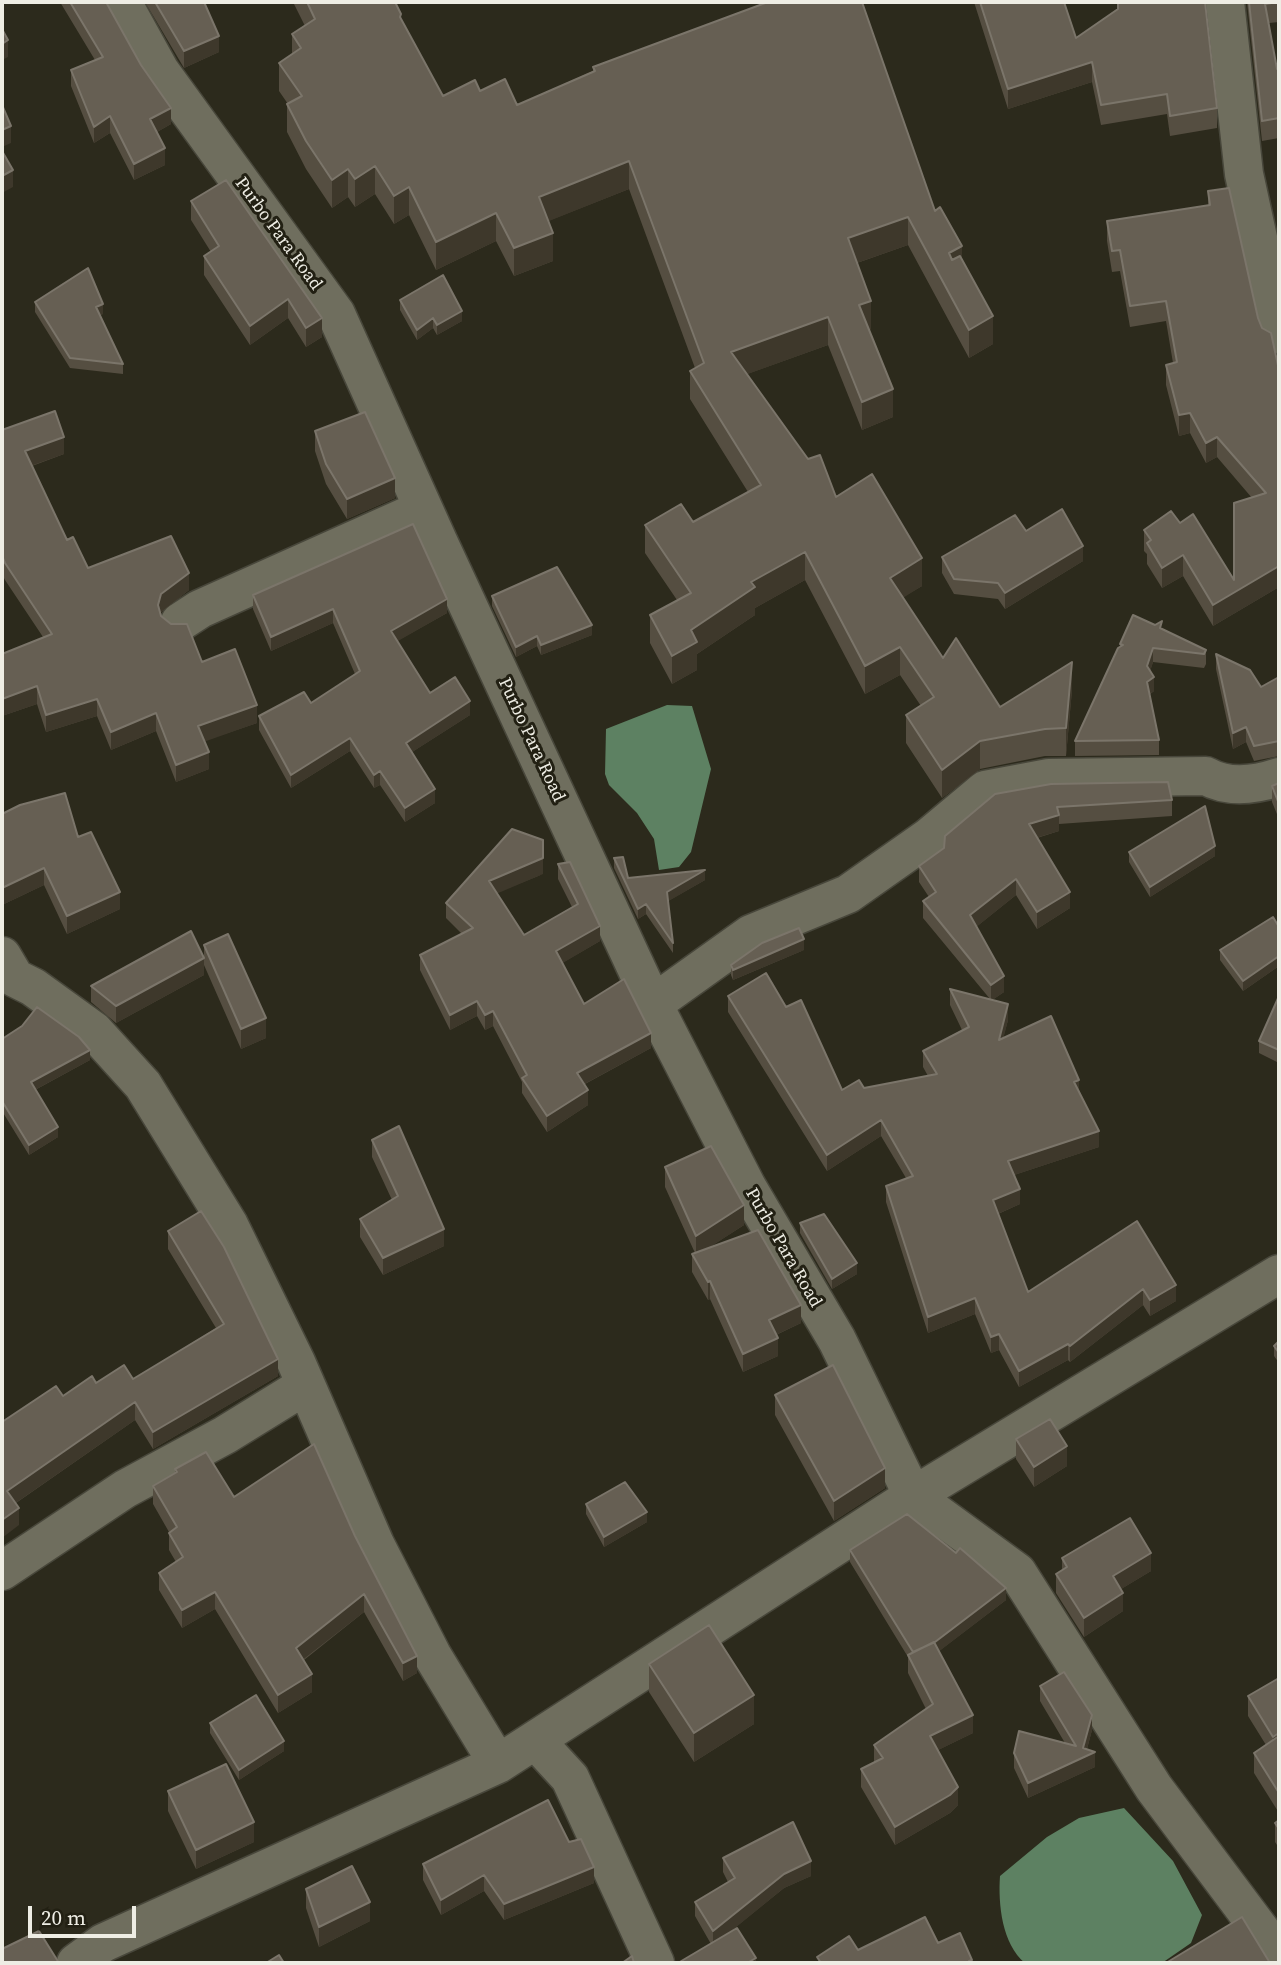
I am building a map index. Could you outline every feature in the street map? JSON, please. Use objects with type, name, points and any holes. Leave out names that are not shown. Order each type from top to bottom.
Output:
[{"type":"street","name":"Purbo Para Road","points":[[122,2],[160,71],[336,314],[653,1004],[747,1187],[836,1340],[913,1496]]},
{"type":"street","points":[[1225,2],[1244,174],[1279,334]]},
{"type":"street","points":[[180,622],[200,609],[424,509]]},
{"type":"street","points":[[653,1004],[751,934],[848,894],[929,837],[985,790],[1049,778],[1206,776],[1223,785],[1265,782],[1279,777]]},
{"type":"street","points":[[2,956],[15,978],[33,987],[94,1031],[143,1085],[229,1225],[306,1385],[375,1544],[432,1655],[498,1764]]},
{"type":"street","points":[[76,1963],[103,1942],[498,1764],[913,1496],[1279,1275]]},
{"type":"street","points":[[2,1571],[125,1489],[225,1435],[306,1385]]},
{"type":"street","points":[[913,1496],[1017,1572],[1154,1788],[1264,1935],[1278,1963]]},
{"type":"street","points":[[535,1740],[570,1779],[654,1963]]},
{"type":"shaded area","points":[[667,705],[692,706],[711,769],[691,852],[679,867],[659,870],[654,839],[637,813],[609,785],[605,774],[606,729]]},
{"type":"shaded area","points":[[1124,1808],[1173,1861],[1202,1915],[1191,1943],[1162,1963],[1025,1963],[1017,1955],[1006,1935],[1001,1911],[1000,1876],[1047,1837],[1079,1818]]},
{"type":"building","points":[[70,2],[106,2],[141,65],[171,108],[150,119],[165,148],[134,164],[110,116],[94,127],[71,70],[103,57]]},
{"type":"building","points":[[155,2],[204,2],[219,36],[184,51]]},
{"type":"building","points":[[307,2],[395,2],[400,17],[443,96],[475,80],[480,91],[505,79],[517,105],[595,71],[593,67],[768,2],[862,2],[935,211],[940,207],[962,246],[949,253],[952,260],[960,256],[993,316],[969,330],[908,217],[848,238],[871,301],[859,305],[893,389],[862,402],[828,317],[731,352],[808,459],[820,455],[836,497],[872,474],[922,558],[890,578],[943,658],[956,638],[1000,707],[1072,662],[1066,728],[1045,729],[980,741],[942,770],[906,715],[934,697],[900,647],[865,666],[805,552],[751,582],[755,587],[691,630],[697,642],[672,656],[650,615],[691,593],[645,525],[681,504],[693,522],[761,485],[690,371],[704,363],[629,161],[539,197],[553,233],[514,248],[496,213],[436,242],[409,187],[394,196],[375,166],[355,179],[348,169],[332,180],[306,141],[287,104],[302,96],[279,63],[301,48],[292,34],[315,19]]},
{"type":"building","points":[[980,2],[1064,2],[1076,38],[1118,9],[1118,2],[1205,2],[1217,108],[1170,116],[1167,94],[1101,105],[1092,62],[1008,89]]},
{"type":"building","points":[[1249,2],[1278,2],[1265,4],[1279,69],[1279,118],[1262,121]]},
{"type":"building","points":[[2,29],[8,40],[2,44]]},
{"type":"building","points":[[2,105],[11,126],[2,130]]},
{"type":"building","points":[[2,151],[13,170],[2,176]]},
{"type":"building","points":[[226,180],[322,318],[306,328],[288,299],[250,326],[204,256],[219,246],[191,201]]},
{"type":"building","points":[[1229,188],[1258,318],[1262,328],[1271,333],[1279,370],[1279,566],[1213,605],[1183,555],[1162,568],[1147,543],[1151,540],[1144,530],[1171,511],[1180,523],[1193,514],[1234,580],[1234,503],[1266,493],[1217,437],[1206,443],[1190,413],[1179,415],[1166,365],[1177,362],[1166,301],[1130,306],[1120,250],[1112,251],[1107,221],[1210,205],[1208,191]]},
{"type":"building","points":[[88,268],[103,304],[96,307],[123,364],[70,358],[35,302]]},
{"type":"building","points":[[443,275],[462,311],[437,325],[433,318],[417,330],[400,300]]},
{"type":"building","points":[[55,411],[64,437],[25,451],[67,540],[73,537],[88,568],[171,536],[189,573],[161,594],[158,605],[161,616],[171,624],[187,624],[202,662],[235,649],[257,705],[198,726],[209,752],[176,765],[156,713],[111,732],[97,699],[46,715],[37,686],[2,699],[2,654],[52,634],[2,556],[2,430]]},
{"type":"building","points":[[365,412],[395,478],[347,499],[326,464],[315,431]]},
{"type":"building","points":[[1062,509],[1083,546],[1005,593],[998,583],[954,579],[942,557],[1015,515],[1026,531]]},
{"type":"building","points":[[413,524],[447,599],[391,631],[430,693],[455,677],[470,701],[406,743],[435,789],[405,808],[380,771],[374,775],[350,738],[291,775],[259,716],[304,692],[311,703],[360,671],[333,609],[271,637],[253,595]]},
{"type":"building","points":[[557,567],[592,625],[541,645],[537,636],[516,647],[492,596]]},
{"type":"building","points":[[1133,615],[1155,625],[1162,621],[1160,628],[1206,650],[1204,654],[1153,648],[1147,666],[1154,677],[1147,682],[1159,740],[1075,741],[1118,648],[1123,645],[1120,644]]},
{"type":"building","points":[[1216,654],[1250,670],[1261,687],[1279,677],[1279,741],[1254,746],[1246,727],[1233,733]]},
{"type":"building","points":[[1168,782],[1172,800],[1057,807],[1059,815],[1029,824],[1070,892],[1037,912],[1016,879],[970,915],[1004,976],[991,985],[923,901],[936,892],[919,866],[944,848],[945,836],[995,794],[1051,784]]},
{"type":"building","points":[[1279,783],[1279,804],[1272,786]]},
{"type":"building","points":[[65,793],[78,837],[91,832],[120,892],[67,916],[44,868],[2,888],[2,814],[20,805]]},
{"type":"building","points":[[1205,806],[1215,846],[1150,887],[1129,852]]},
{"type":"building","points":[[512,829],[543,840],[543,858],[489,881],[524,935],[578,904],[558,864],[570,862],[600,926],[556,951],[584,1004],[624,979],[651,1033],[577,1073],[588,1090],[547,1116],[522,1078],[527,1075],[493,1011],[485,1015],[477,1001],[450,1015],[420,955],[473,928],[446,903]]},
{"type":"building","points":[[623,857],[628,878],[705,870],[667,892],[673,943],[646,904],[638,909],[614,858]]},
{"type":"building","points":[[1273,917],[1279,927],[1279,956],[1243,981],[1220,950]]},
{"type":"building","points":[[799,928],[804,939],[733,970],[731,965],[762,943]]},
{"type":"building","points":[[191,931],[204,958],[116,1006],[91,986]]},
{"type":"building","points":[[228,934],[266,1018],[241,1029],[204,945]]},
{"type":"building","points":[[766,973],[786,1007],[801,1000],[842,1090],[859,1080],[864,1088],[937,1074],[923,1051],[969,1027],[950,989],[1008,1004],[999,1040],[1051,1016],[1079,1080],[1074,1082],[1099,1131],[1008,1161],[1020,1189],[993,1200],[1028,1292],[1137,1221],[1176,1285],[1150,1300],[1143,1289],[1070,1346],[1068,1344],[1019,1371],[999,1334],[991,1337],[975,1298],[928,1317],[886,1186],[913,1176],[881,1120],[827,1155],[728,996]]},
{"type":"building","points":[[1279,996],[1279,1050],[1259,1041]]},
{"type":"building","points":[[37,1007],[79,1037],[90,1050],[31,1082],[58,1127],[29,1145],[2,1101],[2,1039],[22,1026]]},
{"type":"building","points":[[399,1126],[444,1229],[383,1258],[360,1219],[398,1196],[372,1140]]},
{"type":"building","points":[[711,1146],[744,1205],[696,1236],[665,1167]]},
{"type":"building","points":[[201,1211],[224,1247],[278,1359],[153,1432],[135,1402],[7,1491],[19,1508],[2,1520],[2,1422],[56,1386],[63,1396],[92,1376],[96,1383],[124,1365],[133,1379],[224,1324],[168,1231]]},
{"type":"building","points":[[824,1214],[857,1263],[832,1279],[800,1223]]},
{"type":"building","points":[[758,1230],[801,1305],[769,1320],[778,1338],[743,1354],[710,1281],[708,1282],[692,1254]]},
{"type":"building","points":[[833,1365],[885,1468],[834,1501],[775,1395]]},
{"type":"building","points":[[1050,1419],[1067,1446],[1034,1467],[1016,1439]]},
{"type":"building","points":[[314,1444],[355,1536],[417,1656],[403,1663],[364,1594],[296,1648],[312,1674],[278,1695],[215,1592],[182,1610],[159,1573],[183,1557],[169,1533],[177,1527],[153,1486],[177,1472],[175,1469],[206,1452],[234,1497]]},
{"type":"building","points":[[625,1482],[647,1512],[604,1537],[586,1504]]},
{"type":"building","points":[[907,1514],[956,1553],[960,1548],[1006,1588],[935,1642],[913,1652],[850,1550]]},
{"type":"building","points":[[1130,1518],[1151,1553],[1113,1576],[1123,1593],[1084,1618],[1056,1574],[1067,1567],[1062,1558]]},
{"type":"building","points":[[709,1625],[754,1695],[694,1733],[649,1664]]},
{"type":"building","points":[[934,1642],[973,1715],[930,1736],[958,1787],[950,1795],[895,1827],[861,1769],[883,1758],[874,1745],[933,1704],[908,1655]]},
{"type":"building","points":[[1064,1672],[1092,1715],[1083,1748],[1095,1752],[1028,1783],[1014,1753],[1019,1731],[1076,1746],[1040,1686]]},
{"type":"building","points":[[1279,1678],[1279,1733],[1273,1737],[1248,1696]]},
{"type":"building","points":[[256,1695],[284,1741],[239,1770],[210,1723]]},
{"type":"building","points":[[1279,1736],[1279,1793],[1254,1753]]},
{"type":"building","points":[[226,1764],[254,1822],[196,1850],[168,1791]]},
{"type":"building","points":[[548,1800],[569,1842],[581,1839],[594,1867],[504,1904],[484,1875],[441,1900],[423,1864]]},
{"type":"building","points":[[793,1822],[811,1861],[784,1874],[713,1931],[695,1902],[735,1878],[723,1858]]},
{"type":"building","points":[[352,1866],[370,1902],[319,1927],[306,1889]]},
{"type":"building","points":[[925,1917],[938,1943],[960,1933],[972,1960],[970,1963],[821,1963],[817,1957],[849,1936],[858,1950]]},
{"type":"building","points":[[1242,1917],[1270,1963],[1166,1963]]},
{"type":"building","points":[[737,1928],[756,1958],[747,1963],[678,1963]]},
{"type":"building","points":[[39,1931],[59,1963],[3,1963],[2,1949]]},
{"type":"building","points":[[279,1955],[284,1963],[266,1963]]},
{"type":"building","points":[[632,1956],[634,1963],[622,1963]]}]
